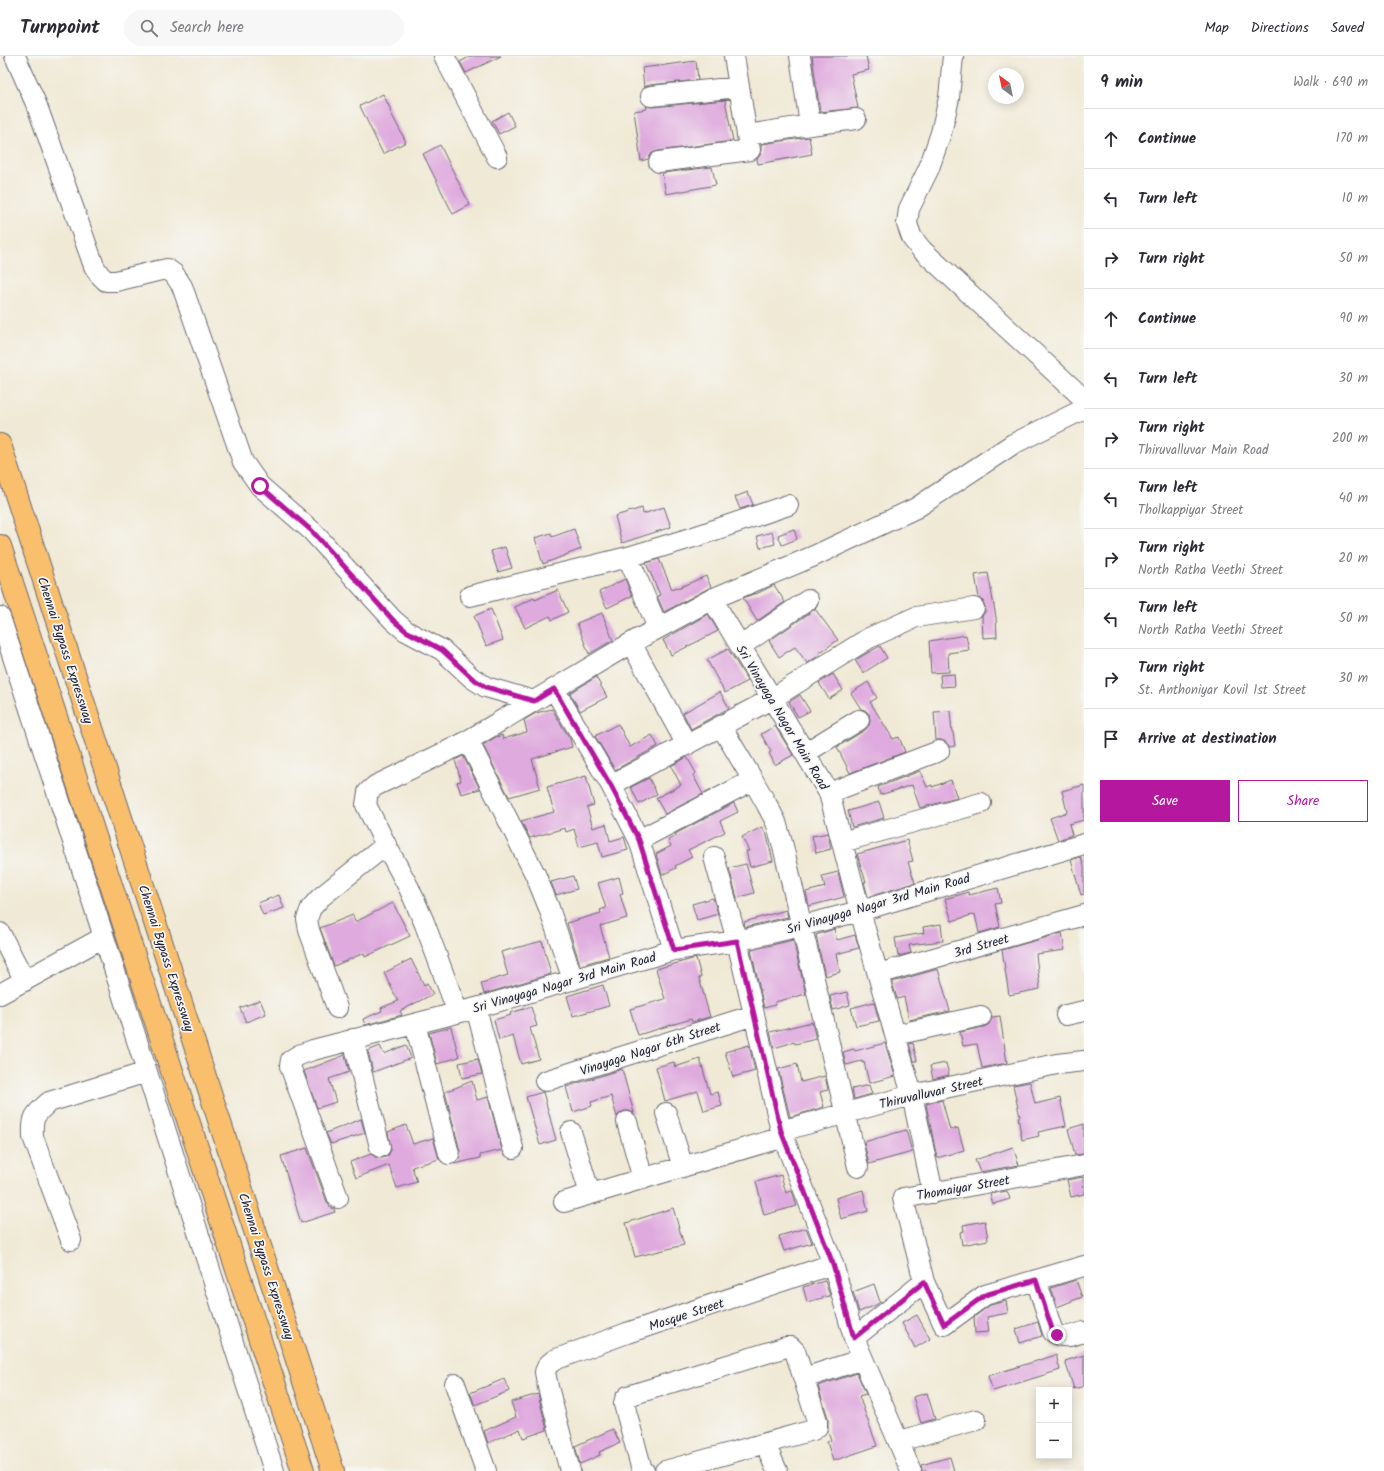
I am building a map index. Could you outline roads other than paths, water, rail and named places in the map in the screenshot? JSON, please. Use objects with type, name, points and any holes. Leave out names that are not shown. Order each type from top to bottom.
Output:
[{"type":"highway","name":"Chennai Bypass Expressway","points":[[0,445],[333,1471]]},
{"type":"highway","points":[[0,546],[303,1471]]},
{"type":"street","points":[[16,56],[37,106],[94,266],[106,281],[116,282],[167,269],[174,274],[182,286],[243,462],[260,486],[312,531],[393,620],[406,631],[442,650],[472,678],[486,687],[534,701]]},
{"type":"street","points":[[444,56],[497,157]]},
{"type":"street","points":[[659,162],[750,150],[734,56]]},
{"type":"street","points":[[800,56],[810,125]]},
{"type":"street","points":[[953,56],[949,98],[941,133],[929,168],[909,209],[907,224],[912,238],[922,250],[1084,399]]},
{"type":"street","points":[[650,96],[739,86]]},
{"type":"street","points":[[747,135],[856,119]]},
{"type":"street","points":[[513,1148],[467,1010],[409,888],[366,805],[368,792],[374,786],[468,740],[631,643],[712,599],[814,556],[916,508],[1013,444],[1084,409]]},
{"type":"street","points":[[470,596],[628,557],[694,537],[788,505]]},
{"type":"street","points":[[628,557],[658,628]]},
{"type":"street","name":"Sri Vinayaga Nagar Main Road","points":[[712,599],[829,793],[912,1095],[933,1193]]},
{"type":"street","points":[[741,646],[808,600]]},
{"type":"street","points":[[611,786],[773,698],[876,635],[916,617],[974,608]]},
{"type":"street","points":[[0,617],[274,1471]]},
{"type":"street","points":[[631,643],[687,744]]},
{"type":"street","points":[[554,689],[611,786],[639,840],[674,950]]},
{"type":"street","points":[[804,753],[859,720]]},
{"type":"street","points":[[721,726],[776,822],[858,1167]]},
{"type":"street","points":[[468,740],[536,876],[549,908],[573,980]]},
{"type":"street","points":[[829,793],[939,751]]},
{"type":"street","points":[[639,840],[753,780]]},
{"type":"street","points":[[842,842],[981,803]]},
{"type":"street","name":"Sri Vinayaga Nagar 3rd Main Road","points":[[338,1198],[290,1066],[291,1060],[299,1055],[313,1050],[467,1010],[674,950],[737,941],[860,910],[1084,844]]},
{"type":"street","points":[[337,1008],[309,930],[307,919],[311,908],[321,896],[386,845]]},
{"type":"street","points":[[714,857],[737,941],[782,1134],[833,1264],[854,1338],[911,1471]]},
{"type":"street","name":"3rd Street","points":[[878,974],[1084,915]]},
{"type":"street","points":[[0,933],[25,980]]},
{"type":"street","points":[[0,994],[104,938]]},
{"type":"street","name":"Vinayaga Nagar 6th Street","points":[[545,1081],[754,1015]]},
{"type":"street","points":[[895,1035],[981,1016]]},
{"type":"street","points":[[415,1024],[449,1154]]},
{"type":"street","points":[[353,1040],[380,1147]]},
{"type":"street","name":"Thiruvalluvar Street","points":[[564,1202],[683,1167],[846,1113],[912,1095],[1057,1064],[1084,1061]]},
{"type":"street","points":[[71,1240],[33,1137],[32,1122],[39,1111],[49,1102],[147,1072]]},
{"type":"street","points":[[666,1113],[683,1167]]},
{"type":"street","points":[[627,1122],[643,1179]]},
{"type":"street","points":[[571,1132],[590,1194]]},
{"type":"street","name":"Thomaiyar Street","points":[[924,1282],[903,1198],[1084,1165]]},
{"type":"street","name":"Mosque Street","points":[[570,1471],[545,1372],[548,1365],[554,1360],[627,1333],[833,1264]]},
{"type":"street","points":[[854,1338],[924,1282],[944,1325],[985,1295],[1084,1266]]},
{"type":"street","points":[[1036,1280],[1053,1332],[1063,1337],[1084,1332]]},
{"type":"street","points":[[644,1471],[642,1470],[624,1404],[624,1399],[628,1396],[786,1347],[791,1347],[795,1351],[817,1421],[817,1427],[813,1430],[665,1471]]},
{"type":"street","points":[[804,1378],[863,1359]]},
{"type":"street","points":[[455,1384],[486,1471]]},
{"type":"street","points":[[899,1441],[976,1420]]}]
